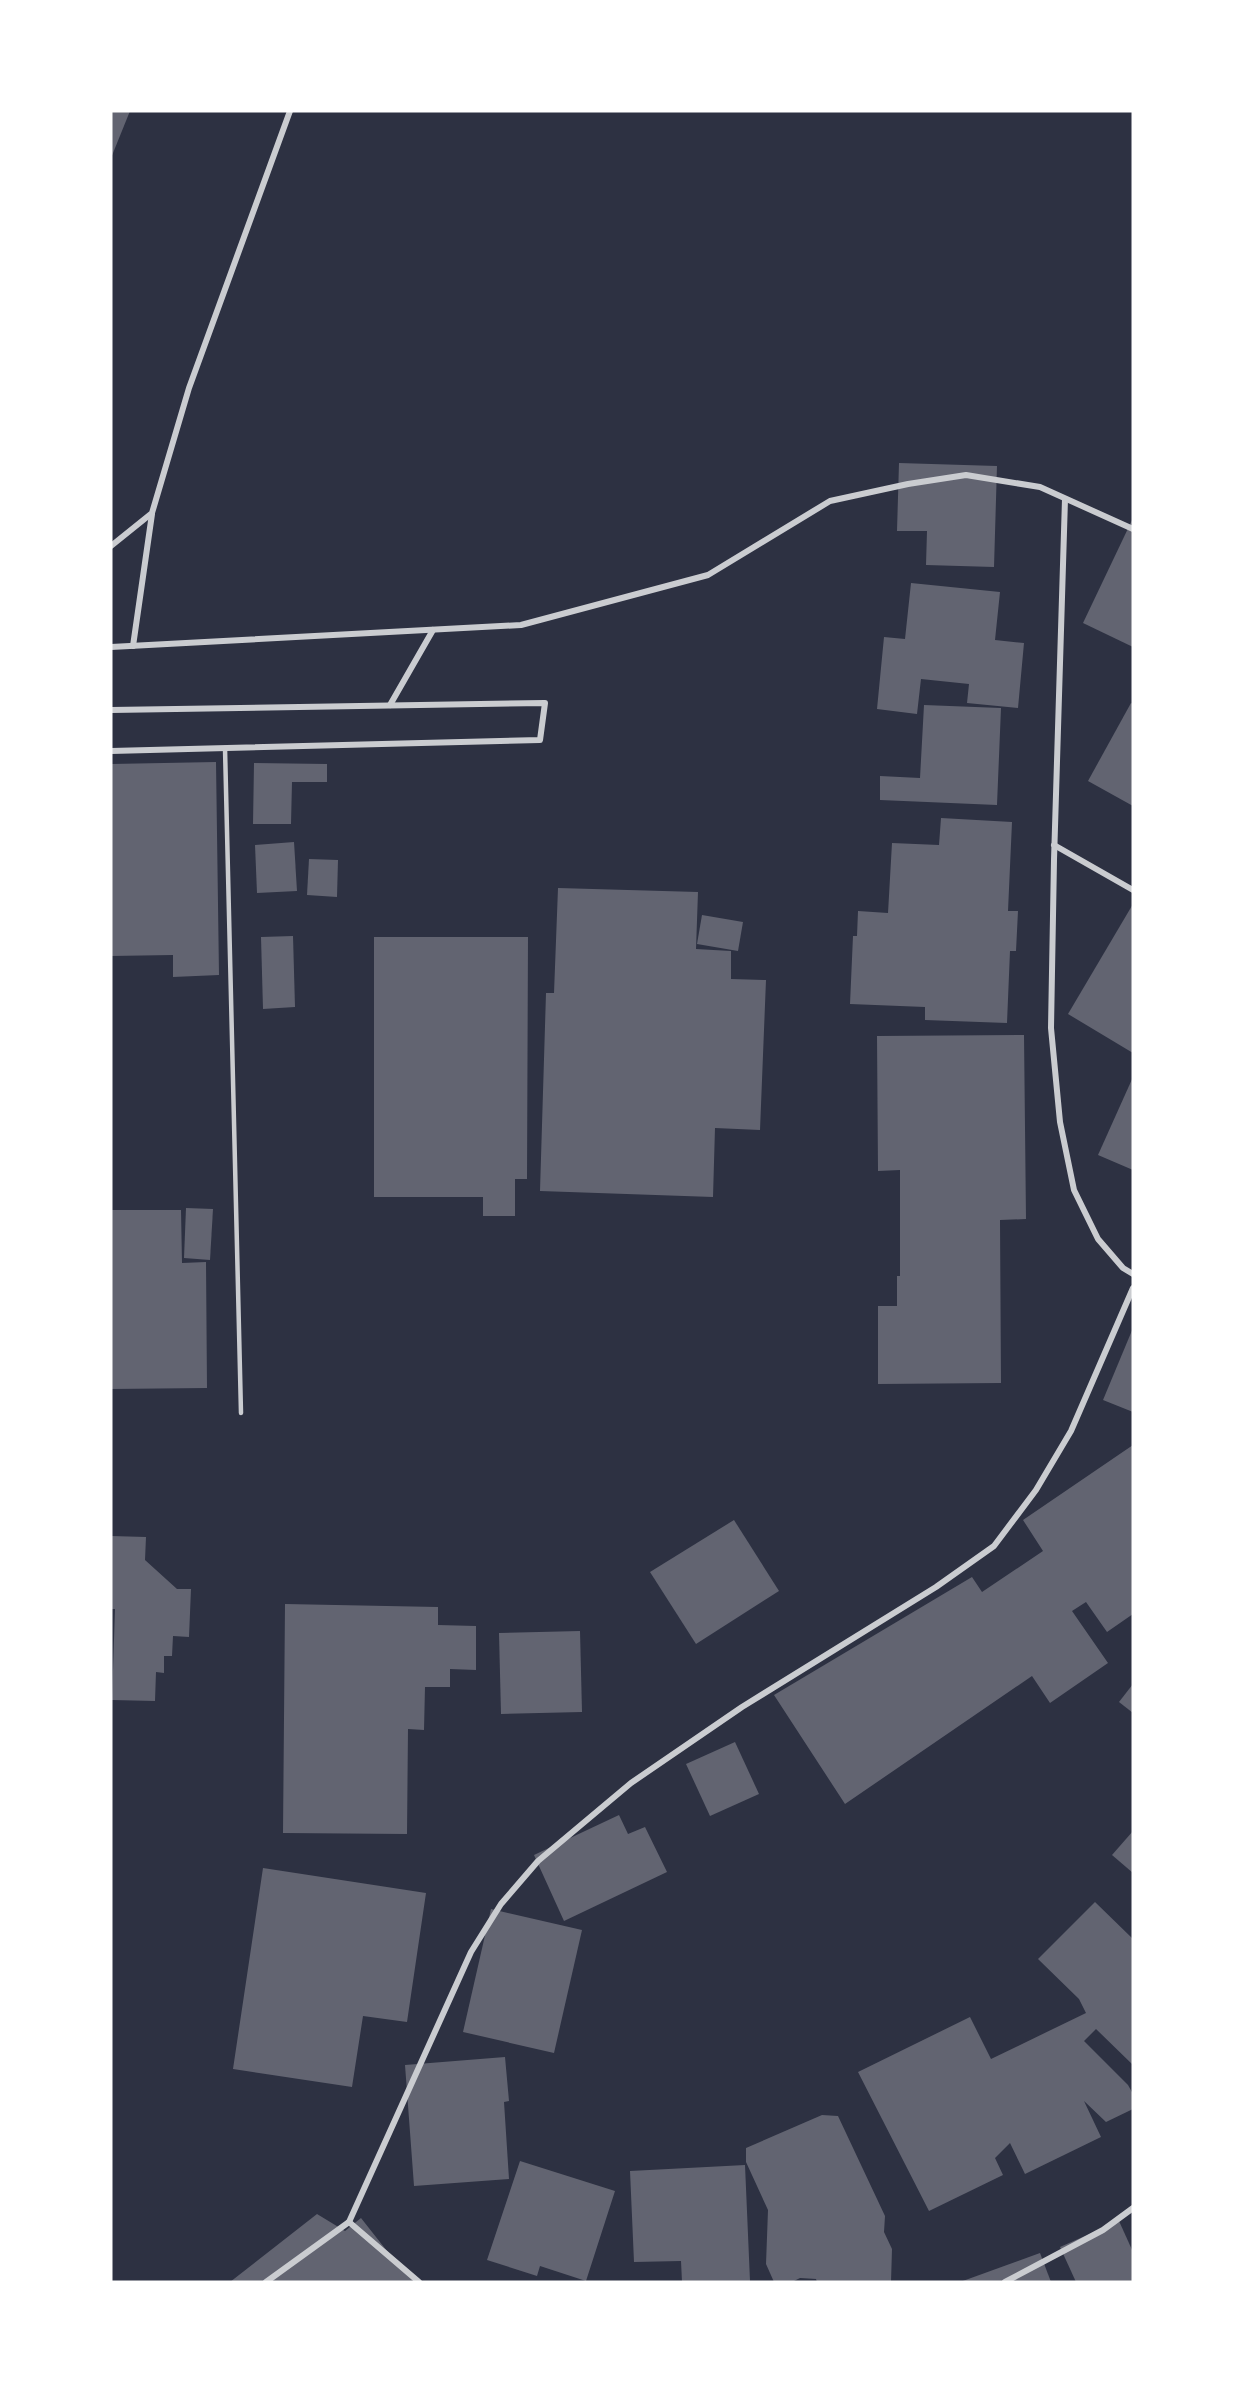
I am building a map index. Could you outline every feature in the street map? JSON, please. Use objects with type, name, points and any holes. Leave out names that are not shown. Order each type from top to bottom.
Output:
[{"type":"street","points":[[133,646],[152,513],[189,388],[291,111]]},
{"type":"street","points":[[111,647],[521,625],[708,575],[830,501],[908,484],[966,475],[1040,487],[1133,529]]},
{"type":"street","points":[[1065,499],[1054,845],[1051,1028],[1060,1122],[1074,1190],[1098,1239],[1123,1268],[1133,1274]]},
{"type":"street","points":[[111,546],[152,513]]},
{"type":"street","points":[[390,705],[433,630]]},
{"type":"street","points":[[111,710],[545,703],[540,740],[111,751]]},
{"type":"street","points":[[1054,845],[1133,890]]},
{"type":"street","points":[[266,2282],[349,2222],[471,1952],[501,1904],[538,1861],[632,1783],[742,1707],[926,1593],[994,1546],[1036,1490],[1071,1431],[1133,1288]]},
{"type":"street","points":[[1005,2282],[1103,2230],[1133,2208]]},
{"type":"street","points":[[349,2222],[419,2282]]},
{"type":"lane","points":[[225,748],[241,1413]]},
{"type":"building","points":[[111,111],[130,111],[111,158]]},
{"type":"building","points":[[899,463],[997,466],[994,567],[926,565],[927,531],[897,531]]},
{"type":"building","points":[[1133,518],[1133,647],[1083,623]]},
{"type":"building","points":[[911,583],[1000,592],[995,640],[1024,643],[1018,708],[967,703],[969,684],[921,679],[917,714],[877,709],[884,637],[905,639]]},
{"type":"building","points":[[1131,703],[1133,704],[1133,806],[1088,781]]},
{"type":"building","points":[[924,705],[1001,708],[997,805],[880,800],[880,776],[920,778]]},
{"type":"building","points":[[216,762],[219,975],[173,977],[173,955],[111,956],[111,764]]},
{"type":"building","points":[[254,763],[327,764],[327,782],[292,782],[291,824],[253,824]]},
{"type":"building","points":[[941,818],[1012,822],[1008,911],[1018,911],[1016,951],[1010,951],[1007,1023],[925,1020],[925,1007],[850,1004],[853,936],[857,936],[858,911],[888,913],[892,843],[939,845]]},
{"type":"building","points":[[294,842],[297,891],[257,893],[255,845]]},
{"type":"building","points":[[309,859],[338,860],[337,897],[307,895]]},
{"type":"building","points":[[558,888],[698,892],[696,949],[731,951],[731,979],[766,980],[760,1130],[715,1128],[713,1197],[540,1191],[546,993],[554,993]]},
{"type":"building","points":[[1133,904],[1133,1053],[1068,1014]]},
{"type":"building","points":[[702,915],[743,922],[738,951],[697,944]]},
{"type":"building","points":[[293,936],[295,1007],[263,1009],[261,937]]},
{"type":"building","points":[[374,937],[528,937],[527,1179],[515,1179],[515,1216],[483,1216],[483,1197],[374,1197]]},
{"type":"building","points":[[1024,1035],[1026,1219],[1000,1220],[1001,1383],[878,1384],[878,1306],[897,1306],[897,1276],[900,1276],[900,1170],[878,1171],[877,1036]]},
{"type":"building","points":[[1133,1077],[1133,1170],[1098,1155]]},
{"type":"building","points":[[186,1208],[213,1209],[210,1260],[184,1258]]},
{"type":"building","points":[[111,1210],[181,1210],[182,1263],[206,1262],[207,1388],[111,1389]]},
{"type":"building","points":[[1133,1328],[1133,1412],[1103,1400]]},
{"type":"building","points":[[1133,1445],[1133,1614],[1107,1632],[1086,1602],[1072,1611],[1108,1663],[1050,1703],[1032,1676],[845,1804],[774,1695],[972,1577],[982,1592],[1043,1551],[1023,1520]]},
{"type":"building","points":[[734,1520],[779,1591],[696,1644],[650,1572]]},
{"type":"building","points":[[111,1536],[146,1537],[145,1560],[177,1589],[191,1589],[189,1637],[173,1636],[172,1656],[164,1656],[164,1673],[156,1672],[155,1701],[112,1700],[115,1609],[111,1609]]},
{"type":"building","points":[[285,1604],[438,1607],[438,1625],[476,1626],[476,1670],[450,1669],[450,1687],[425,1687],[424,1730],[408,1729],[407,1834],[283,1833]]},
{"type":"building","points":[[580,1631],[582,1712],[501,1714],[499,1633]]},
{"type":"building","points":[[1133,1684],[1133,1713],[1119,1702]]},
{"type":"building","points":[[735,1742],[759,1794],[710,1816],[686,1764]]},
{"type":"building","points":[[619,1815],[628,1834],[645,1827],[667,1872],[564,1921],[534,1855]]},
{"type":"building","points":[[1133,1831],[1133,1873],[1112,1855]]},
{"type":"building","points":[[263,1868],[426,1893],[407,2022],[363,2016],[352,2087],[233,2069]]},
{"type":"building","points":[[1095,1902],[1133,1939],[1133,2065],[1096,2029],[1084,2041],[1128,2085],[1133,2094],[1133,2109],[1106,2122],[1084,2101],[1101,2137],[1025,2174],[1010,2143],[995,2158],[1003,2175],[929,2211],[858,2072],[970,2017],[991,2059],[1086,2013],[1079,1999],[1038,1959]]},
{"type":"building","points":[[491,1909],[582,1930],[554,2053],[463,2032]]},
{"type":"building","points":[[505,2057],[509,2101],[504,2102],[509,2179],[414,2186],[405,2065]]},
{"type":"building","points":[[822,2115],[838,2116],[885,2216],[884,2232],[892,2249],[891,2282],[817,2282],[816,2279],[800,2278],[792,2282],[774,2282],[766,2264],[768,2210],[746,2162],[746,2148]]},
{"type":"building","points":[[520,2161],[615,2191],[586,2281],[540,2266],[537,2276],[487,2260]]},
{"type":"building","points":[[745,2165],[750,2281],[682,2282],[681,2261],[634,2262],[630,2171]]},
{"type":"building","points":[[317,2214],[345,2231],[361,2218],[402,2270],[416,2282],[230,2282]]},
{"type":"building","points":[[1119,2221],[1133,2252],[1133,2282],[1076,2282],[1060,2247]]},
{"type":"building","points":[[1040,2253],[1051,2282],[960,2282]]}]
